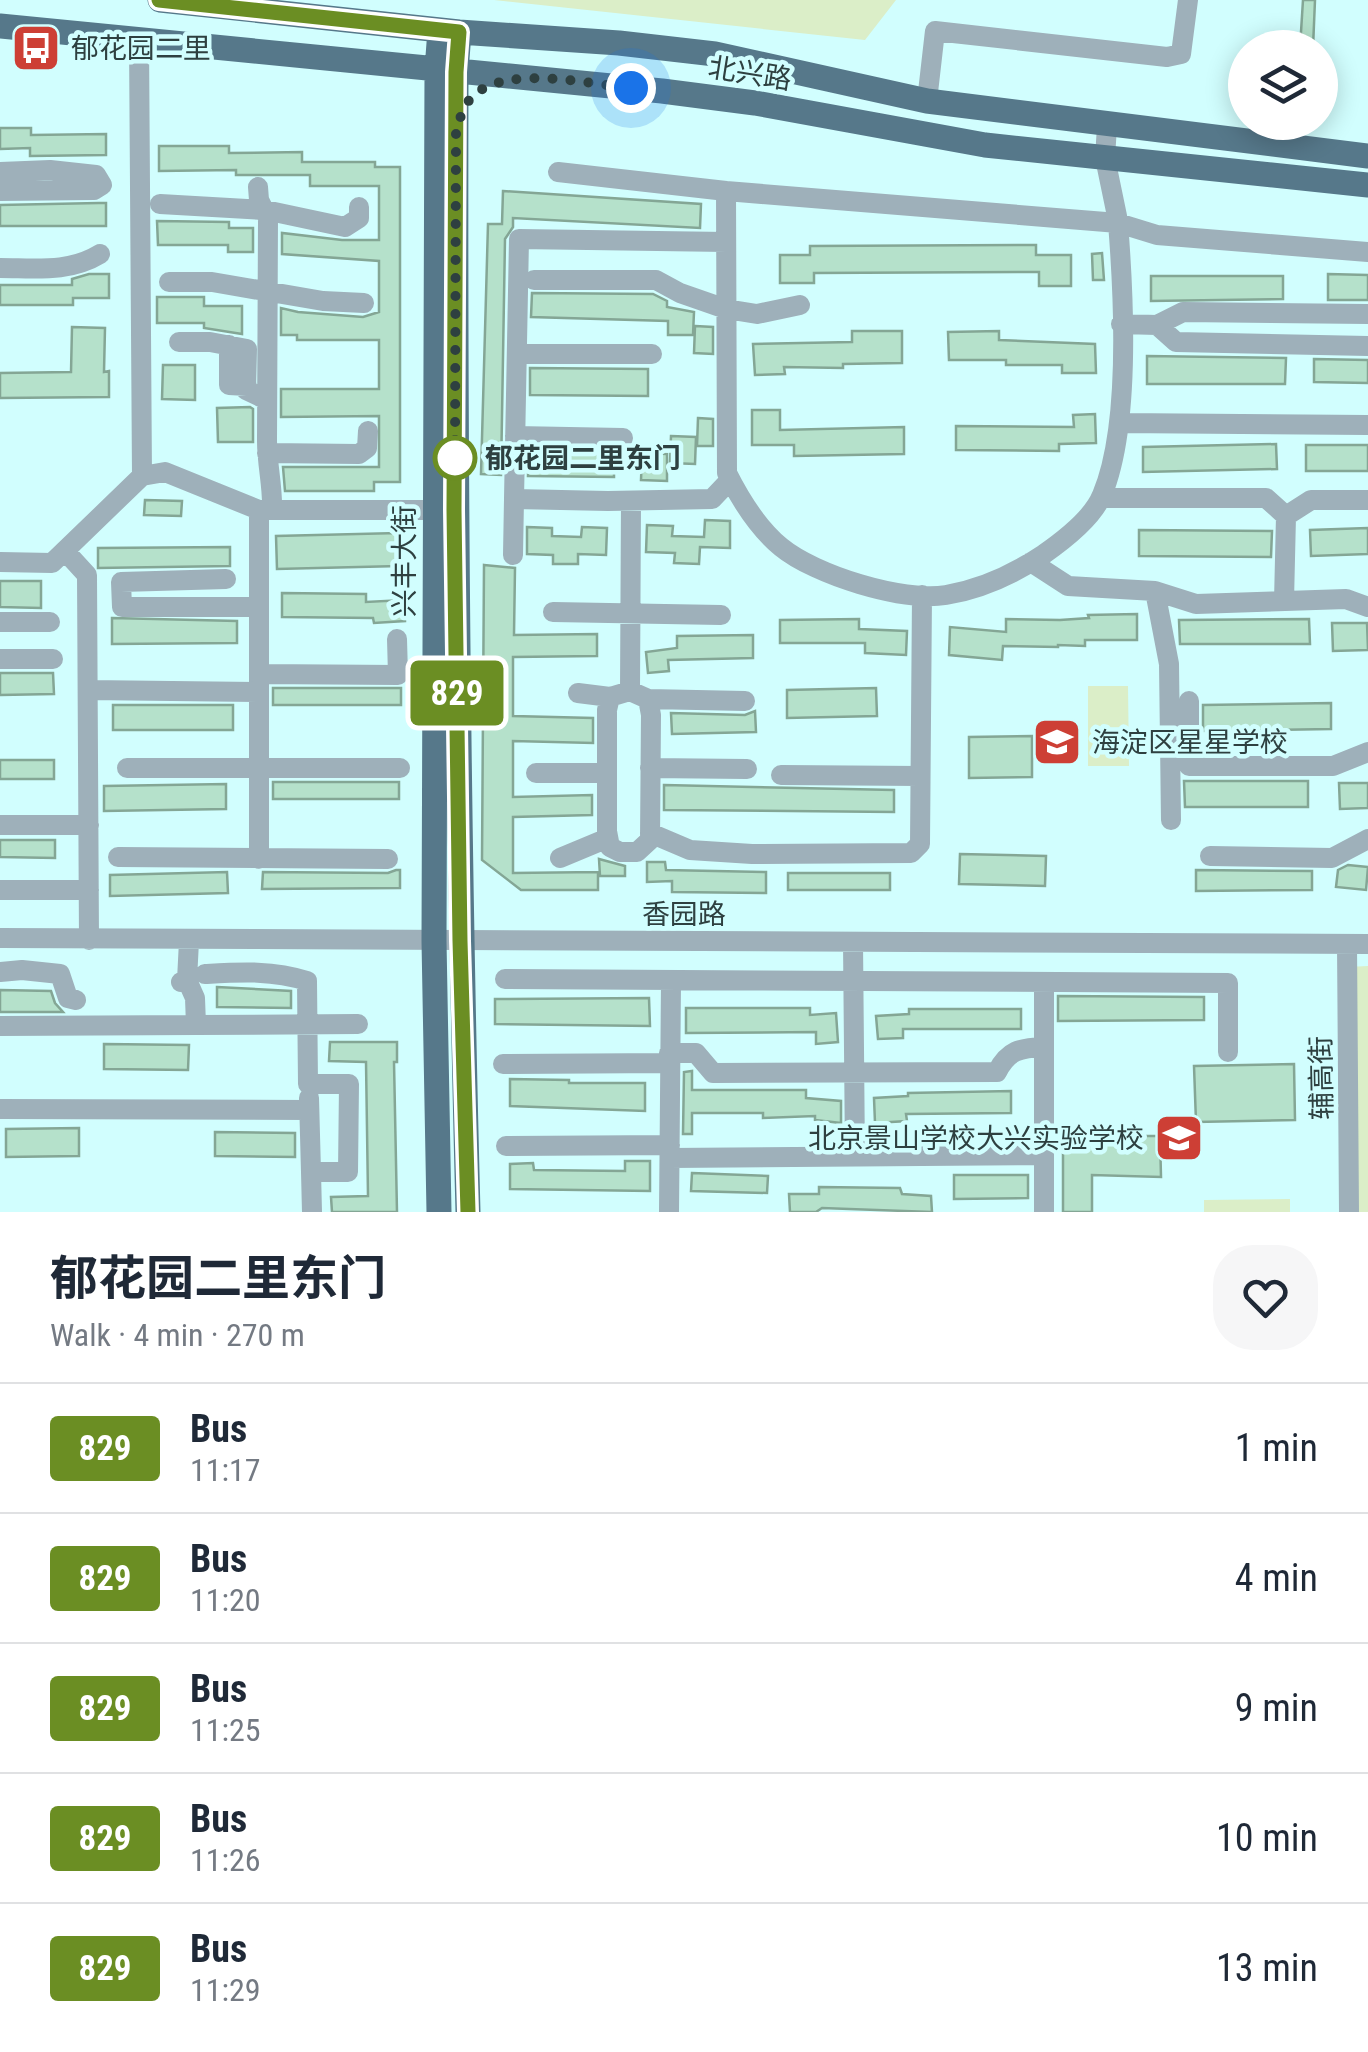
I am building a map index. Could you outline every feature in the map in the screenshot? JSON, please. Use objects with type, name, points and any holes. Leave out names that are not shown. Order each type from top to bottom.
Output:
[{"type":"main road","name":"北兴路","points":[[160,0],[715,54],[928,102],[1368,156]]},
{"type":"main road","name":"北兴路","points":[[0,26],[755,103],[966,142],[1368,185]]},
{"type":"main road","name":"兴丰大街","points":[[439,1208],[447,941],[444,510],[446,71],[450,31]]},
{"type":"main road","points":[[386,65],[407,77],[446,127],[473,95],[516,77]]},
{"type":"main road","name":"兴丰大街","points":[[447,941],[468,1207]]},
{"type":"street","points":[[928,102],[935,31],[1167,57],[1181,54],[1188,0]]},
{"type":"street","points":[[139,41],[142,476]]},
{"type":"street","points":[[726,191],[727,473],[740,500],[781,547],[834,576],[944,596],[1008,578],[1065,540],[1102,498],[1120,423],[1118,222],[1105,158],[1108,126]]},
{"type":"street","points":[[0,172],[96,174],[102,185],[94,190],[0,191]]},
{"type":"street","points":[[558,172],[726,191],[1118,222],[1157,235],[1368,252]]},
{"type":"street","points":[[258,187],[268,218],[267,453],[273,487],[266,510],[259,608],[259,859]]},
{"type":"street","points":[[160,204],[264,210],[345,227],[359,218],[360,207]]},
{"type":"street","points":[[513,555],[519,238],[726,242]]},
{"type":"street","points":[[0,268],[62,268],[82,264],[100,254]]},
{"type":"street","points":[[534,280],[656,280],[726,309],[757,314],[800,305]]},
{"type":"street","points":[[169,282],[212,282],[323,301],[364,303]]},
{"type":"street","points":[[1121,324],[1158,325],[1183,312],[1368,314]]},
{"type":"street","points":[[1158,325],[1176,342],[1368,346]]},
{"type":"street","points":[[180,342],[229,344],[248,349],[246,386],[252,395],[267,400]]},
{"type":"street","points":[[516,354],[652,354]]},
{"type":"street","points":[[1120,423],[1368,426]]},
{"type":"street","points":[[267,453],[359,454],[368,448],[368,431]]},
{"type":"street","points":[[515,436],[623,438]]},
{"type":"street","points":[[0,562],[52,563],[142,476],[165,472],[266,510],[444,510]]},
{"type":"street","points":[[514,499],[712,498],[730,480]]},
{"type":"street","points":[[1102,498],[1266,498],[1286,516],[1284,601]]},
{"type":"street","points":[[1286,516],[1311,500],[1368,500]]},
{"type":"street","points":[[629,696],[651,715],[650,840],[637,852],[620,852],[610,847],[608,838],[606,773],[629,696],[632,501]]},
{"type":"street","points":[[64,550],[87,576],[90,940]]},
{"type":"street","points":[[1031,562],[1068,586],[1155,592],[1196,604],[1346,599],[1368,606]]},
{"type":"street","points":[[226,579],[121,582],[122,607],[259,608]]},
{"type":"street","points":[[1155,592],[1169,664],[1171,820]]},
{"type":"street","points":[[650,833],[690,850],[752,854],[911,853],[920,844],[922,595]]},
{"type":"street","points":[[553,612],[722,615]]},
{"type":"street","points":[[0,622],[50,622]]},
{"type":"street","points":[[88,690],[398,676],[396,639]]},
{"type":"street","points":[[0,659],[53,659]]},
{"type":"street","points":[[578,693],[745,701]]},
{"type":"street","points":[[1189,701],[1189,766],[1333,766],[1368,752]]},
{"type":"street","points":[[126,768],[400,768]]},
{"type":"street","points":[[650,768],[747,769]]},
{"type":"street","points":[[536,773],[606,773]]},
{"type":"street","points":[[781,775],[920,776]]},
{"type":"street","points":[[0,825],[89,825]]},
{"type":"street","points":[[560,858],[608,838]]},
{"type":"street","points":[[1210,856],[1332,858],[1368,838]]},
{"type":"street","points":[[118,857],[388,860]]},
{"type":"street","points":[[0,890],[89,890]]},
{"type":"street","name":"香园路","points":[[0,938],[1357,944]]},
{"type":"street","points":[[189,941],[196,1025]]},
{"type":"street","points":[[853,942],[855,1156]]},
{"type":"street","name":"辅高街","points":[[1350,1212],[1357,944]]},
{"type":"street","points":[[0,972],[60,974],[68,998],[76,1000]]},
{"type":"street","points":[[191,979],[254,972],[285,974],[307,982],[312,1212]]},
{"type":"street","points":[[505,979],[1228,983],[1228,1052]]},
{"type":"street","points":[[669,1212],[670,982]]},
{"type":"street","points":[[1044,983],[1044,1212]]},
{"type":"street","points":[[0,1026],[358,1024]]},
{"type":"street","points":[[503,1064],[669,1058],[696,1053],[713,1072],[997,1072],[1004,1058],[1018,1048],[1044,1047]]},
{"type":"street","points":[[308,1081],[349,1084],[348,1172],[312,1172]]},
{"type":"street","points":[[0,1109],[309,1110]]},
{"type":"street","points":[[506,1146],[855,1156],[1044,1155]]},
{"type":"street","points":[[439,1208],[468,1207]]},
{"type":"green space","points":[[494,0],[896,0],[865,40]]},
{"type":"green space","points":[[1088,686],[1128,686],[1129,766],[1088,766]]},
{"type":"green space","points":[[1368,966],[1368,1212],[1349,1212],[1347,967]]},
{"type":"green space","points":[[1290,1199],[1290,1212],[1204,1212],[1204,1200]]},
{"type":"building","points":[[1303,0],[1315,0],[1314,30],[1301,30]]},
{"type":"building","points":[[0,128],[31,128],[31,135],[106,134],[106,155],[30,156],[30,148],[0,149]]},
{"type":"building","points":[[159,146],[229,146],[229,153],[302,152],[302,162],[375,162],[375,167],[400,167],[400,482],[374,482],[374,491],[285,491],[283,467],[379,467],[379,416],[281,417],[281,389],[379,389],[379,340],[297,340],[297,335],[281,335],[281,308],[363,317],[379,312],[379,261],[282,254],[282,233],[379,240],[379,186],[310,186],[310,175],[236,175],[236,170],[159,171]]},
{"type":"building","points":[[503,191],[701,204],[700,228],[513,218],[513,227],[505,239],[501,475],[481,474],[488,224],[502,224]]},
{"type":"building","points":[[106,203],[106,226],[0,226],[0,205]]},
{"type":"building","points":[[157,221],[229,222],[229,228],[253,228],[253,252],[228,252],[228,245],[158,245]]},
{"type":"building","points":[[1036,245],[1036,255],[1071,255],[1071,286],[1039,286],[1039,272],[814,273],[814,283],[780,283],[780,255],[810,255],[810,246]]},
{"type":"building","points":[[1102,253],[1104,280],[1093,280],[1092,254]]},
{"type":"building","points":[[109,274],[109,298],[73,298],[73,305],[0,305],[0,285],[72,285],[72,279]]},
{"type":"building","points":[[1328,274],[1368,275],[1368,300],[1328,300]]},
{"type":"building","points":[[1151,276],[1283,276],[1283,299],[1151,301]]},
{"type":"building","points":[[532,293],[653,294],[667,301],[667,307],[694,312],[693,335],[668,335],[668,321],[531,317]]},
{"type":"building","points":[[157,297],[204,297],[204,306],[242,306],[242,334],[204,328],[204,323],[157,323]]},
{"type":"building","points":[[695,326],[713,327],[713,354],[694,353]]},
{"type":"building","points":[[72,327],[105,328],[104,372],[109,371],[109,397],[0,398],[0,373],[71,372]]},
{"type":"building","points":[[852,331],[902,331],[902,363],[784,367],[785,374],[755,375],[753,344],[852,342]]},
{"type":"building","points":[[999,331],[999,340],[1095,344],[1096,373],[1062,373],[1062,365],[1006,365],[1006,360],[949,360],[948,332]]},
{"type":"building","points":[[1147,356],[1286,358],[1285,384],[1147,384]]},
{"type":"building","points":[[1314,359],[1368,360],[1368,383],[1314,382]]},
{"type":"building","points":[[163,365],[195,365],[195,400],[162,399]]},
{"type":"building","points":[[530,368],[648,369],[648,396],[530,395]]},
{"type":"building","points":[[250,407],[253,442],[218,442],[217,408]]},
{"type":"building","points":[[752,410],[780,410],[780,430],[904,427],[904,454],[794,456],[794,445],[752,445]]},
{"type":"building","points":[[1095,414],[1096,443],[1059,444],[1059,451],[956,450],[956,426],[1074,427],[1073,415]]},
{"type":"building","points":[[698,418],[713,419],[713,446],[697,446]]},
{"type":"building","points":[[671,436],[696,437],[695,464],[670,463]]},
{"type":"building","points":[[1276,444],[1277,469],[1143,472],[1143,447]]},
{"type":"building","points":[[1306,445],[1368,445],[1368,471],[1306,471]]},
{"type":"building","points":[[529,450],[614,452],[614,477],[528,476]]},
{"type":"building","points":[[642,453],[667,454],[667,481],[641,480]]},
{"type":"building","points":[[145,500],[182,501],[181,516],[144,515]]},
{"type":"building","points":[[705,520],[730,521],[730,548],[700,547],[699,564],[674,563],[675,553],[646,552],[647,525],[673,526],[672,536],[704,537]]},
{"type":"building","points":[[527,527],[552,528],[552,536],[581,537],[582,527],[607,528],[606,555],[578,554],[578,564],[553,564],[553,555],[527,554]]},
{"type":"building","points":[[1368,528],[1368,554],[1311,556],[1310,530]]},
{"type":"building","points":[[1139,530],[1272,531],[1271,557],[1139,556]]},
{"type":"building","points":[[398,533],[399,566],[277,569],[276,536]]},
{"type":"building","points":[[230,547],[230,566],[98,568],[98,548]]},
{"type":"building","points":[[484,565],[515,568],[514,635],[597,634],[597,656],[513,657],[513,716],[593,718],[593,743],[513,741],[513,797],[592,795],[592,815],[513,817],[513,873],[598,872],[598,890],[521,890],[482,860]]},
{"type":"building","points":[[0,581],[41,581],[41,608],[0,607]]},
{"type":"building","points":[[282,593],[366,594],[366,602],[404,600],[405,621],[374,623],[373,618],[282,617]]},
{"type":"building","points":[[1137,614],[1137,640],[1085,640],[1085,646],[1003,646],[1002,660],[949,655],[950,627],[1006,632],[1006,619],[1060,620]]},
{"type":"building","points":[[112,618],[237,621],[237,643],[112,644]]},
{"type":"building","points":[[859,619],[859,629],[907,631],[906,655],[865,653],[865,643],[780,643],[780,620]]},
{"type":"building","points":[[1309,619],[1310,644],[1180,644],[1179,620]]},
{"type":"building","points":[[1332,623],[1367,623],[1368,650],[1333,651]]},
{"type":"building","points":[[753,635],[753,658],[668,660],[669,671],[648,673],[646,652],[677,648],[677,636]]},
{"type":"building","points":[[0,673],[53,673],[54,694],[0,695]]},
{"type":"building","points":[[273,688],[401,688],[401,705],[273,705]]},
{"type":"building","points":[[876,688],[877,716],[787,718],[787,690]]},
{"type":"building","points":[[1331,703],[1331,729],[1203,731],[1203,705]]},
{"type":"building","points":[[113,705],[233,705],[233,730],[113,730]]},
{"type":"building","points":[[755,711],[756,732],[672,734],[671,713],[745,715]]},
{"type":"building","points":[[1032,736],[1032,777],[969,778],[969,737]]},
{"type":"building","points":[[0,760],[54,760],[54,779],[0,779]]},
{"type":"building","points":[[1184,781],[1308,781],[1308,807],[1185,807]]},
{"type":"building","points":[[273,782],[399,782],[399,799],[273,799]]},
{"type":"building","points":[[1339,783],[1368,783],[1368,808],[1340,809]]},
{"type":"building","points":[[226,784],[226,809],[104,811],[104,786]]},
{"type":"building","points":[[664,785],[894,790],[894,812],[664,810]]},
{"type":"building","points":[[0,840],[55,840],[55,858],[0,857]]},
{"type":"building","points":[[960,854],[1046,856],[1045,886],[959,884]]},
{"type":"building","points":[[599,859],[625,866],[625,876],[600,876]]},
{"type":"building","points":[[647,862],[665,862],[666,870],[766,872],[766,893],[672,892],[672,881],[647,882]]},
{"type":"building","points":[[1348,865],[1368,867],[1366,890],[1336,887],[1338,870]]},
{"type":"building","points":[[400,870],[400,888],[262,889],[263,872]]},
{"type":"building","points":[[1196,870],[1312,871],[1312,890],[1196,891]]},
{"type":"building","points":[[227,872],[228,893],[110,896],[110,875]]},
{"type":"building","points":[[788,873],[890,873],[890,890],[788,890]]},
{"type":"building","points":[[217,987],[291,991],[291,1008],[217,1007]]},
{"type":"building","points":[[0,990],[51,991],[63,1012],[0,1012]]},
{"type":"building","points":[[1058,996],[1204,997],[1204,1020],[1058,1021]]},
{"type":"building","points":[[649,998],[650,1026],[495,1024],[495,999]]},
{"type":"building","points":[[686,1008],[810,1008],[810,1015],[836,1013],[838,1042],[816,1044],[816,1032],[686,1033]]},
{"type":"building","points":[[909,1009],[1021,1009],[1021,1029],[903,1029],[903,1038],[878,1039],[876,1016],[909,1014]]},
{"type":"building","points":[[330,1042],[397,1042],[397,1212],[332,1212],[331,1197],[368,1196],[366,1062],[329,1061]]},
{"type":"building","points":[[104,1044],[189,1045],[188,1070],[104,1069]]},
{"type":"building","points":[[1294,1064],[1295,1120],[1196,1122],[1194,1066]]},
{"type":"building","points":[[692,1071],[692,1090],[806,1090],[806,1098],[841,1101],[841,1123],[815,1120],[815,1116],[763,1118],[763,1113],[692,1113],[692,1134],[683,1134],[684,1072]]},
{"type":"building","points":[[510,1079],[645,1083],[645,1111],[510,1106]]},
{"type":"building","points":[[1011,1091],[1011,1113],[906,1114],[907,1121],[875,1123],[874,1098],[908,1093]]},
{"type":"building","points":[[79,1128],[79,1156],[6,1157],[6,1129]]},
{"type":"building","points":[[215,1132],[295,1133],[295,1157],[215,1156]]},
{"type":"building","points":[[1063,1136],[1160,1136],[1161,1177],[1092,1175],[1092,1212],[1063,1212]]},
{"type":"building","points":[[625,1161],[650,1161],[650,1191],[510,1189],[510,1164],[533,1163],[534,1170],[625,1171]]},
{"type":"building","points":[[692,1173],[768,1176],[767,1193],[691,1191]]},
{"type":"building","points":[[954,1175],[1028,1175],[1028,1198],[954,1199]]},
{"type":"building","points":[[819,1187],[900,1188],[902,1194],[931,1196],[932,1212],[822,1208],[816,1212],[790,1212],[789,1194],[819,1194]]},
{"type":"bus line","name":"829","points":[[159,0],[459,32],[454,510],[468,1212]]},
{"type":"place","name":"郁花园二里","points":[[36,48]]},
{"type":"place","name":"郁花园二里东门","points":[[455,458]]},
{"type":"place","name":"海淀区星星学校","points":[[1057,742]]},
{"type":"place","name":"北京景山学校大兴实验学校","points":[[1179,1138]]},
{"type":"route","points":[[455,458],[456,128],[464,108],[473,95],[516,77],[631,88]]}]
